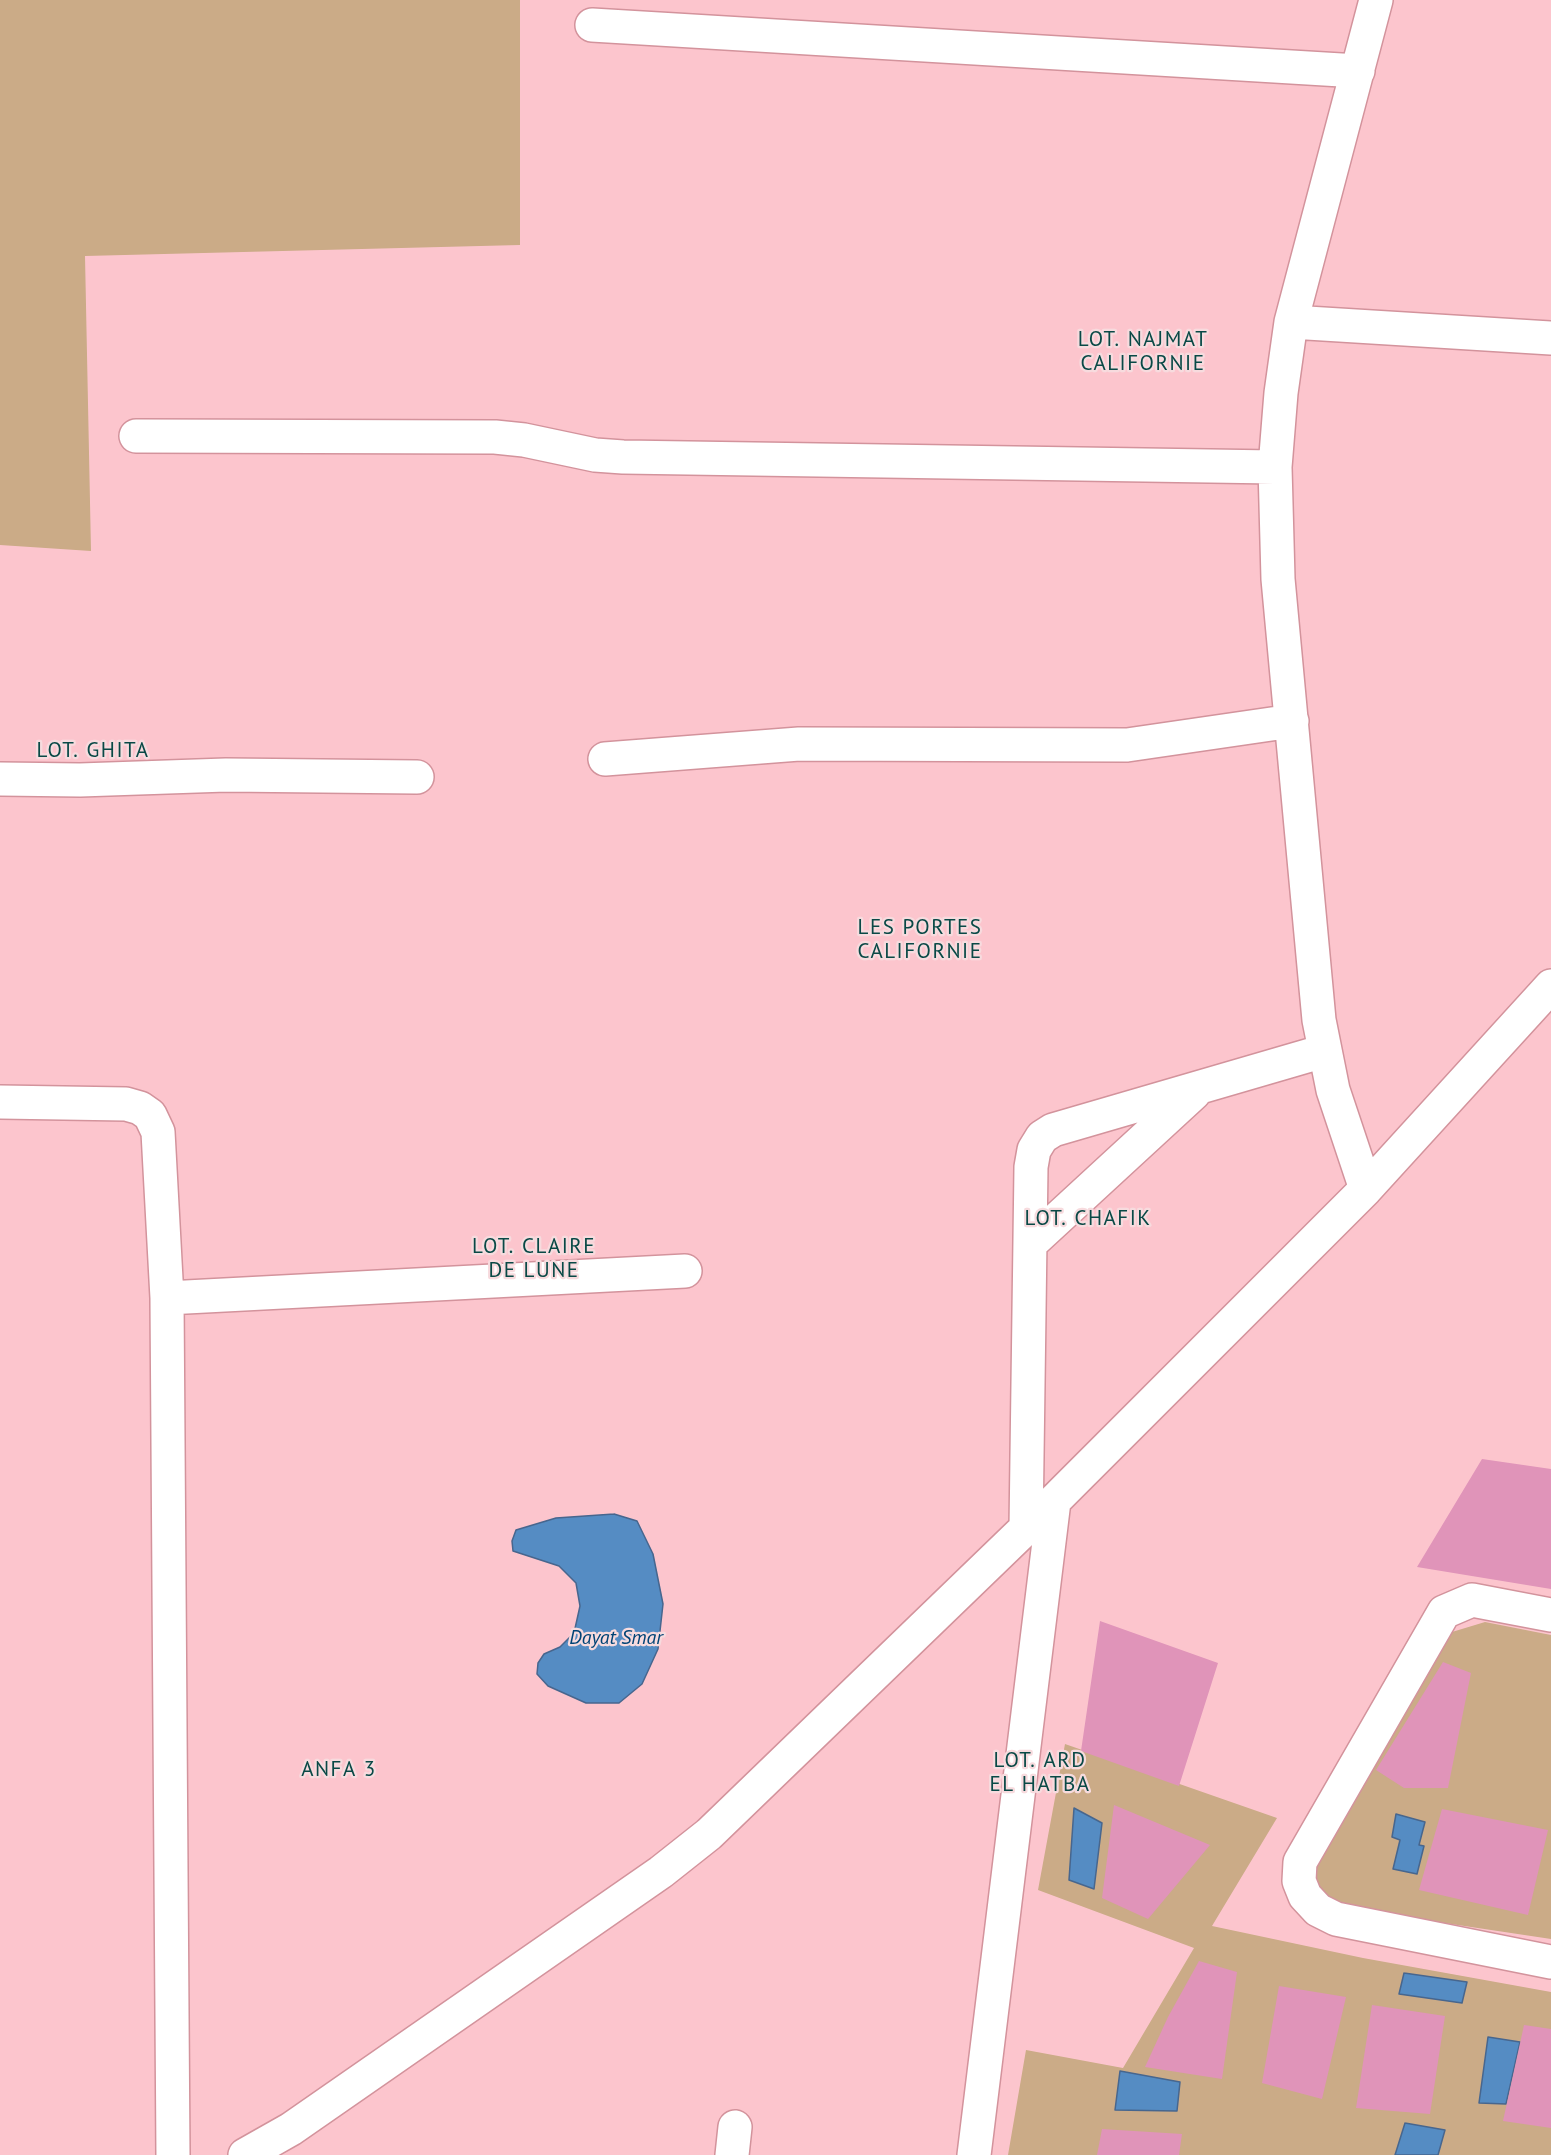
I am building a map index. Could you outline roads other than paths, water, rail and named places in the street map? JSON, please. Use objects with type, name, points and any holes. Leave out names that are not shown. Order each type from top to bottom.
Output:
[{"type":"street","points":[[1366,1189],[1333,1090],[1324,1052],[1315,985],[1278,579],[1275,467],[1281,393],[1291,322],[1376,0]]},
{"type":"street","points":[[592,25],[1358,71]]},
{"type":"street","points":[[1291,322],[1551,338]]},
{"type":"street","points":[[136,436],[495,437],[524,440],[595,455],[623,457],[1275,467]]},
{"type":"street","points":[[605,759],[799,744],[1127,745],[1292,721]]},
{"type":"street","points":[[0,779],[80,780],[226,775],[417,777]]},
{"type":"street","points":[[244,2155],[291,2129],[661,1872],[709,1834],[1054,1501],[1366,1189],[1551,986]]},
{"type":"street","points":[[1026,1528],[1031,1167],[1034,1150],[1042,1137],[1053,1130],[1324,1052]]},
{"type":"street","points":[[1030,1244],[1199,1088]]},
{"type":"street","points":[[0,1102],[126,1104],[140,1108],[150,1115],[158,1132],[167,1298],[173,2155]]},
{"type":"street","points":[[167,1298],[685,1271]]},
{"type":"street","points":[[974,2155],[1054,1501]]},
{"type":"street","points":[[1551,1615],[1472,1600],[1444,1612],[1299,1862],[1299,1881],[1305,1896],[1318,1910],[1336,1919],[1551,1962]]},
{"type":"water","name":"Dayat Smar","points":[[614,1514],[637,1521],[653,1554],[663,1604],[658,1649],[642,1684],[619,1703],[586,1703],[548,1686],[537,1674],[538,1663],[544,1654],[560,1647],[574,1633],[580,1606],[576,1583],[559,1566],[513,1551],[512,1541],[516,1530],[556,1518]]},
{"type":"water","points":[[1074,1808],[1102,1823],[1094,1889],[1069,1880]]},
{"type":"water","points":[[1396,1814],[1425,1822],[1419,1845],[1424,1846],[1417,1874],[1393,1869],[1400,1840],[1392,1837]]},
{"type":"water","points":[[1404,1973],[1467,1982],[1462,2003],[1399,1994]]},
{"type":"water","points":[[1488,2037],[1520,2042],[1506,2104],[1479,2103]]},
{"type":"water","points":[[1120,2071],[1180,2082],[1177,2111],[1115,2110]]},
{"type":"water","points":[[1405,2123],[1445,2130],[1438,2155],[1395,2155]]},
{"type":"district","name":"LOT. NAJMAT CALIFORNIE","points":[[1143,352]]},
{"type":"district","name":"LOT. GHITA","points":[[93,751]]},
{"type":"district","name":"LES PORTES CALIFORNIE","points":[[920,940]]},
{"type":"district","name":"LOT. CHAFIK","points":[[1088,1219]]},
{"type":"district","name":"LOT. CLAIRE DE LUNE","points":[[534,1259]]},
{"type":"district","name":"ANFA 3","points":[[339,1770]]},
{"type":"district","name":"LOT. ARD EL HATBA","points":[[1040,1773]]}]
